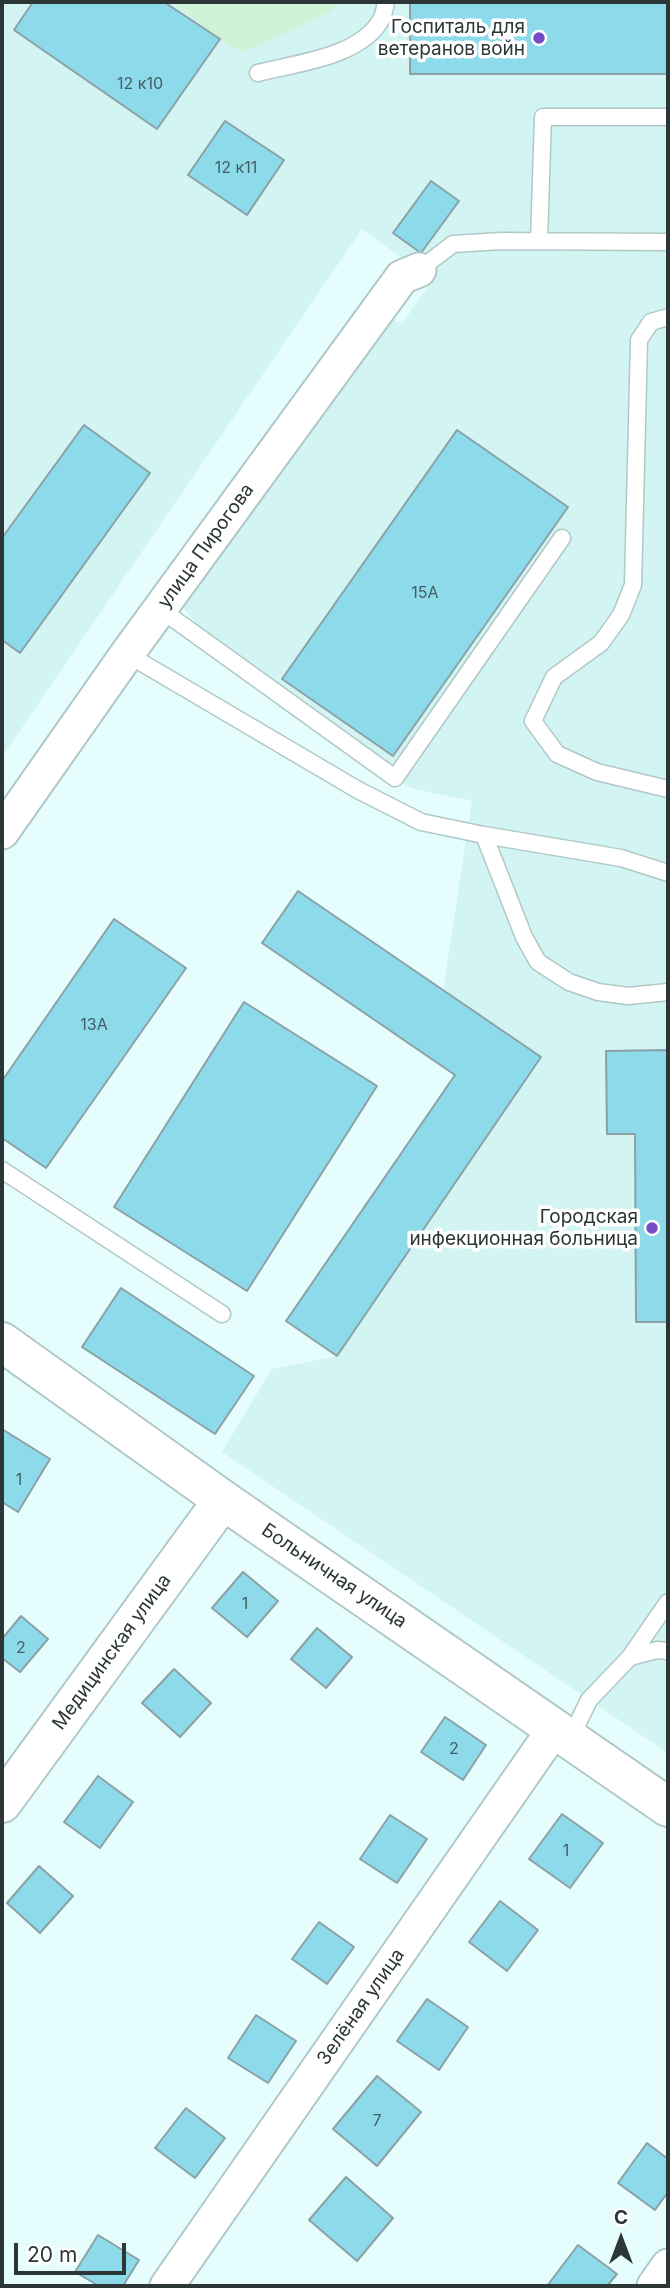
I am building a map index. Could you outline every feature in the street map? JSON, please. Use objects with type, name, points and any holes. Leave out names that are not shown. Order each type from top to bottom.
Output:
[{"type":"street","name":"улица Пирогова","points":[[2,832],[127,654],[402,276],[419,270]]},
{"type":"street","name":"Больничная улица","points":[[2,1342],[223,1500],[668,1807]]},
{"type":"street","name":"Медицинская улица","points":[[2,1803],[223,1500]]},
{"type":"street","name":"Зелёная улица","points":[[167,2286],[563,1734]]},
{"type":"street","points":[[654,2286],[668,2266]]},
{"type":"lane","points":[[258,73],[339,52],[363,41],[382,18],[386,2]]},
{"type":"lane","points":[[539,241],[543,117],[668,117]]},
{"type":"lane","points":[[419,270],[453,244],[539,241],[668,242]]},
{"type":"lane","points":[[668,317],[651,322],[639,340],[633,585],[621,615],[601,643],[554,677],[533,720],[557,754],[597,772],[668,789]]},
{"type":"lane","points":[[160,609],[395,778],[562,538]]},
{"type":"lane","points":[[127,654],[358,790],[422,822],[621,858],[668,873]]},
{"type":"lane","points":[[484,835],[524,937],[538,962],[569,982],[598,992],[628,996],[668,992]]},
{"type":"lane","points":[[2,1170],[222,1314]]},
{"type":"lane","points":[[563,1734],[589,1700],[629,1657],[668,1602]]},
{"type":"lane","points":[[629,1657],[657,1650],[668,1651]]},
{"type":"shaded area","points":[[2,2],[668,2],[668,1753],[222,1452],[272,1369],[337,1356],[541,1058],[443,991],[472,801],[410,788],[230,666],[177,600],[389,317],[402,324],[432,280],[362,229],[2,757]]},
{"type":"green space","points":[[172,2],[342,2],[327,13],[245,52],[230,46]]},
{"type":"building","points":[[33,2],[164,2],[220,39],[157,129],[14,30]]},
{"type":"building","name":"Госпиталь для ветеранов войн","points":[[410,2],[668,2],[668,74],[410,74]]},
{"type":"building","points":[[225,121],[284,160],[247,215],[188,175]]},
{"type":"building","points":[[431,181],[459,201],[421,253],[393,233]]},
{"type":"building","points":[[84,425],[150,473],[20,653],[2,640],[2,538]]},
{"type":"building","points":[[457,430],[568,507],[393,756],[282,679]]},
{"type":"building","points":[[298,891],[541,1057],[337,1356],[286,1321],[455,1075],[262,943]]},
{"type":"building","points":[[114,919],[186,968],[46,1168],[2,1138],[2,1081]]},
{"type":"building","points":[[244,1002],[377,1086],[247,1291],[114,1207]]},
{"type":"building","name":"Городская инфекционная больница","points":[[668,1050],[668,1322],[636,1322],[635,1134],[607,1134],[606,1051]]},
{"type":"building","points":[[121,1288],[254,1376],[215,1434],[82,1347]]},
{"type":"building","points":[[2,1429],[50,1459],[18,1512],[2,1502]]},
{"type":"building","points":[[243,1572],[278,1601],[247,1637],[212,1608]]},
{"type":"building","points":[[21,1616],[48,1639],[20,1672],[2,1658],[2,1639]]},
{"type":"building","points":[[317,1628],[352,1657],[326,1688],[291,1659]]},
{"type":"building","points":[[174,1669],[211,1703],[180,1737],[142,1703]]},
{"type":"building","points":[[445,1717],[486,1745],[463,1780],[421,1752]]},
{"type":"building","points":[[98,1776],[133,1802],[100,1848],[64,1822]]},
{"type":"building","points":[[562,1814],[603,1843],[570,1888],[529,1859]]},
{"type":"building","points":[[390,1815],[427,1839],[397,1883],[360,1859]]},
{"type":"building","points":[[39,1866],[73,1896],[40,1933],[7,1903]]},
{"type":"building","points":[[500,1901],[538,1930],[507,1971],[469,1942]]},
{"type":"building","points":[[319,1922],[354,1947],[327,1984],[292,1959]]},
{"type":"building","points":[[427,1999],[468,2027],[439,2070],[397,2041]]},
{"type":"building","points":[[256,2015],[296,2041],[268,2083],[228,2058]]},
{"type":"building","points":[[377,2076],[421,2112],[377,2166],[333,2129]]},
{"type":"building","points":[[186,2108],[225,2138],[195,2178],[155,2148]]},
{"type":"building","points":[[647,2143],[668,2159],[668,2192],[655,2210],[618,2183]]},
{"type":"building","points":[[346,2177],[393,2218],[357,2261],[309,2220]]},
{"type":"building","points":[[98,2235],[139,2260],[123,2286],[99,2286],[75,2272]]},
{"type":"building","points":[[578,2245],[617,2274],[607,2286],[547,2286]]},
{"type":"place","name":"Госпиталь для ветеранов войн","points":[[539,38]]},
{"type":"place","name":"Городская инфекционная больница","points":[[652,1228]]}]
